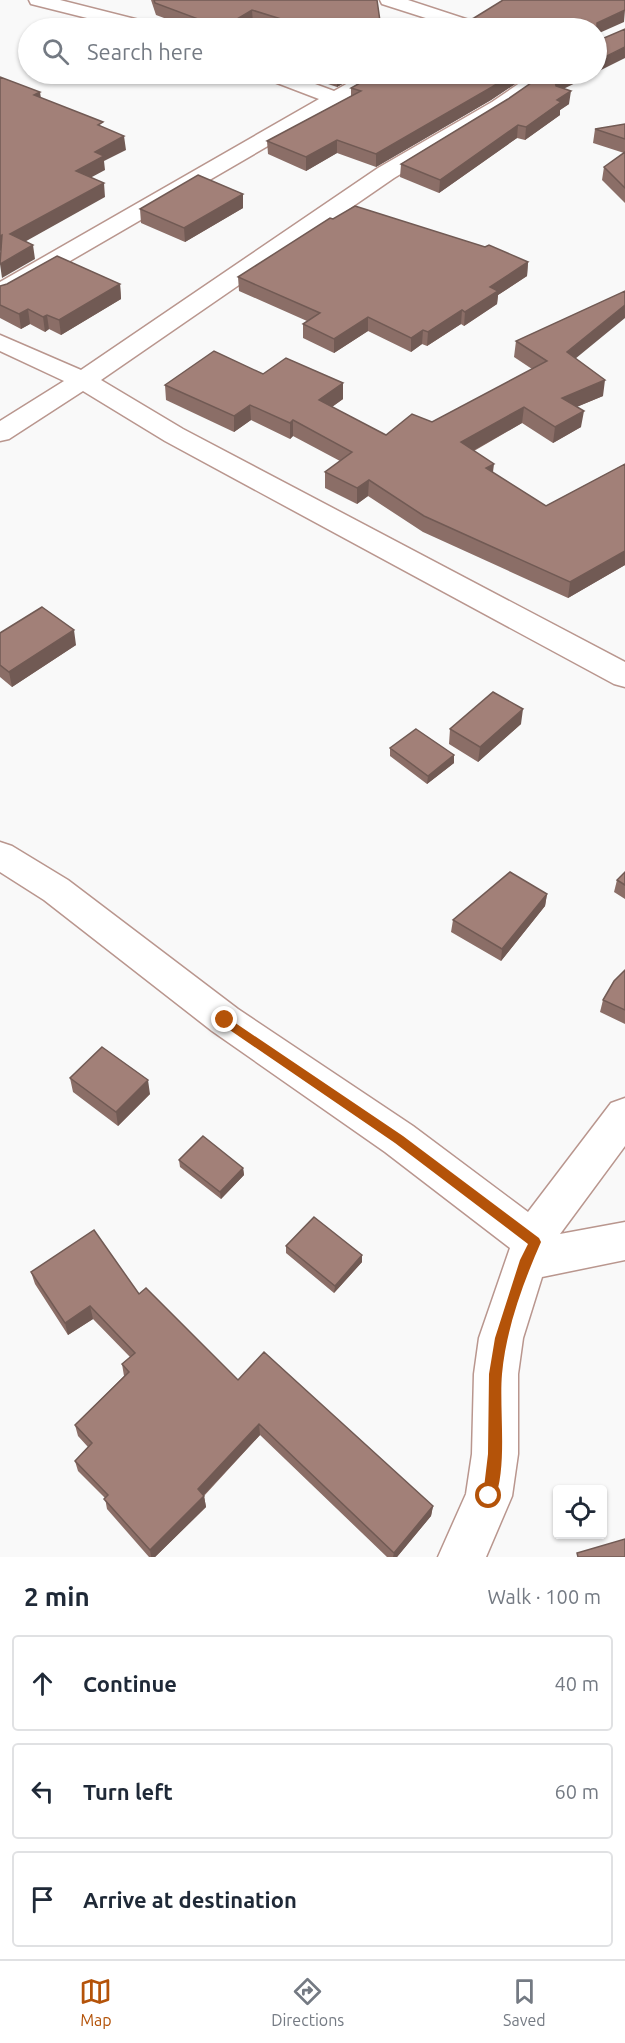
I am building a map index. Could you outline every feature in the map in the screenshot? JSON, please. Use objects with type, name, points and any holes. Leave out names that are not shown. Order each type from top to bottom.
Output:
[{"type":"street","points":[[38,0],[109,18]]},
{"type":"street","points":[[389,0],[448,18]]},
{"type":"street","points":[[296,84],[334,99]]},
{"type":"street","points":[[0,292],[360,84]]},
{"type":"street","points":[[0,433],[85,381],[386,173],[530,84]]},
{"type":"street","points":[[0,342],[85,381],[174,435],[625,676]]},
{"type":"street","points":[[0,855],[56,890],[225,1020],[399,1139],[530,1251],[625,1241]]},
{"type":"street","points":[[462,1557],[489,1496],[495,1454],[496,1374],[501,1338],[530,1251],[543,1224],[600,1145],[625,1115]]},
{"type":"building","points":[[154,0],[377,0],[380,18],[278,18],[252,10],[239,18],[195,18],[155,3]]},
{"type":"building","points":[[503,0],[625,0],[625,10],[607,18],[474,18]]},
{"type":"building","points":[[625,29],[625,47],[607,56],[607,37]]},
{"type":"building","points":[[0,77],[40,92],[34,95],[103,122],[98,125],[124,136],[95,152],[104,156],[76,171],[104,183],[10,234],[33,245],[0,264],[2,235],[0,236]]},
{"type":"building","points":[[358,84],[497,84],[376,154],[337,140],[306,157],[267,141],[361,91],[351,88]]},
{"type":"building","points":[[530,84],[556,84],[571,91],[557,100],[561,102],[526,127],[518,125],[440,180],[401,164]]},
{"type":"building","points":[[625,124],[625,139],[595,129]]},
{"type":"building","points":[[625,152],[625,188],[604,167]]},
{"type":"building","points":[[198,175],[243,194],[184,228],[140,209]]},
{"type":"building","points":[[355,206],[485,247],[489,245],[528,262],[490,287],[498,291],[428,332],[423,330],[411,338],[368,317],[334,339],[303,324],[320,313],[238,277],[330,218],[333,219]]},
{"type":"building","points":[[57,256],[120,284],[59,320],[47,315],[43,317],[28,309],[19,314],[0,305],[0,286]]},
{"type":"building","points":[[625,291],[625,305],[567,352],[605,380],[562,398],[584,411],[555,427],[524,407],[461,442],[494,464],[486,468],[546,506],[625,464],[625,551],[570,582],[424,516],[369,480],[357,488],[325,472],[352,452],[293,420],[290,423],[250,405],[234,416],[165,385],[214,351],[263,374],[286,358],[343,383],[319,400],[386,435],[412,414],[432,422],[547,361],[516,341]]},
{"type":"building","points":[[42,607],[74,630],[9,672],[0,665],[0,633]]},
{"type":"building","points":[[493,692],[523,709],[480,747],[450,729]]},
{"type":"building","points":[[416,729],[454,755],[428,776],[390,748]]},
{"type":"building","points":[[510,872],[547,894],[502,949],[453,920]]},
{"type":"building","points":[[625,872],[625,885],[617,880]]},
{"type":"building","points":[[625,970],[625,1010],[603,1000],[614,981]]},
{"type":"building","points":[[102,1047],[148,1080],[116,1112],[70,1078]]},
{"type":"building","points":[[203,1136],[243,1168],[220,1192],[179,1160]]},
{"type":"building","points":[[314,1217],[362,1255],[335,1286],[286,1246]]},
{"type":"building","points":[[94,1230],[139,1294],[146,1288],[238,1380],[264,1352],[433,1506],[394,1553],[259,1424],[198,1489],[204,1496],[150,1550],[104,1499],[108,1495],[75,1461],[92,1443],[75,1425],[129,1372],[122,1364],[135,1353],[90,1306],[65,1323],[31,1272]]},
{"type":"building","points":[[625,1539],[625,1557],[578,1557],[577,1553]]},
{"type":"route","points":[[225,1020],[399,1139],[535,1242],[526,1260],[501,1338],[494,1410],[495,1454],[489,1496]]}]
